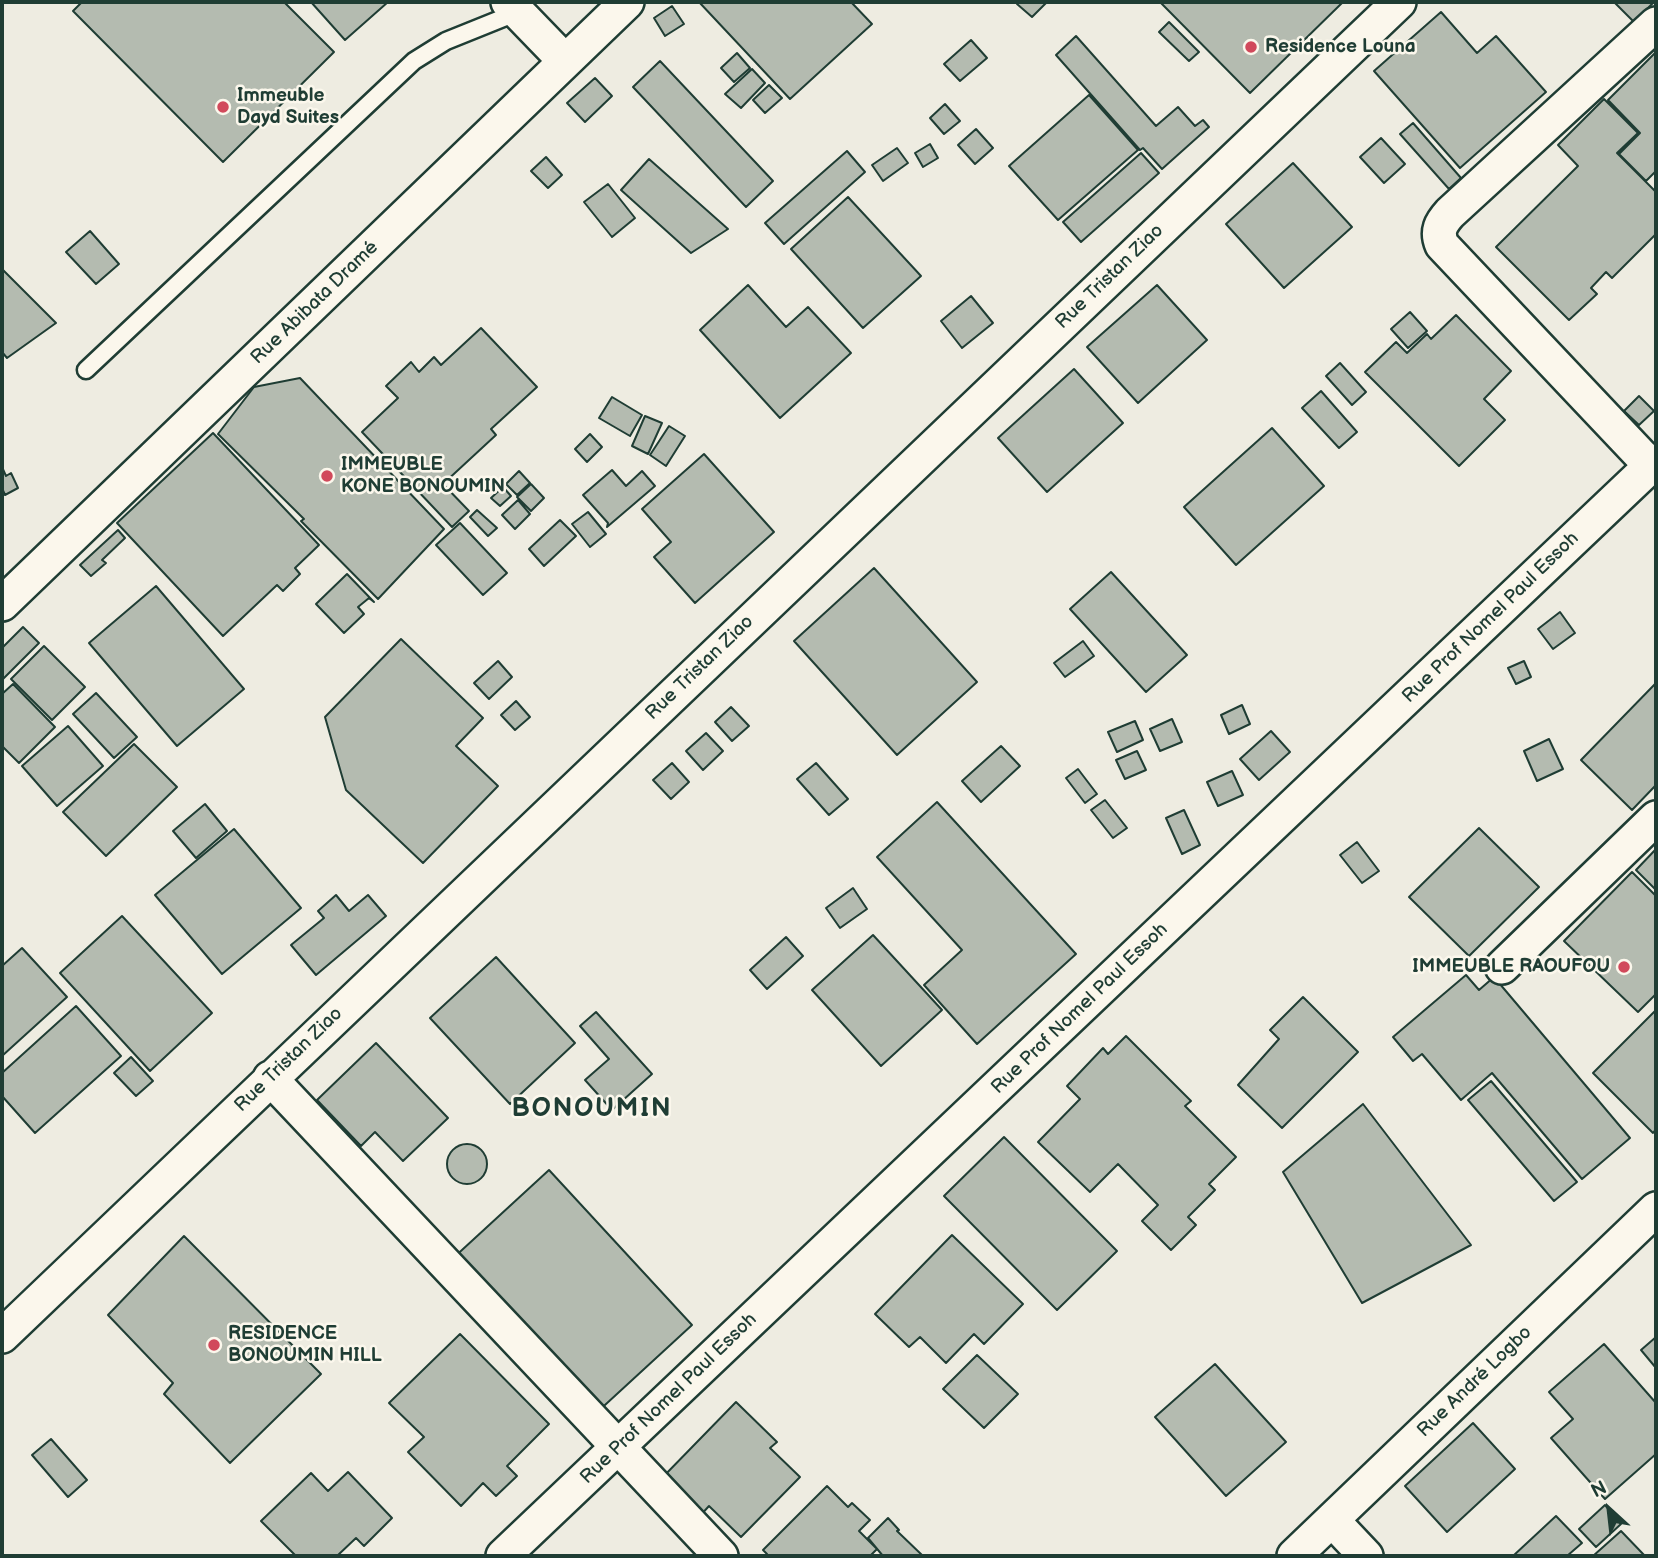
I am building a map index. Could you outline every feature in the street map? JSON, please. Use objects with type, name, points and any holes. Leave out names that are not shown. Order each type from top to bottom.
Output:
[{"type":"street","name":"Rue Abibata Dramé","points":[[2,604],[627,2]]},
{"type":"street","name":"Rue Tristan Ziao","points":[[2,1336],[1399,2]]},
{"type":"street","points":[[513,7],[565,61]]},
{"type":"street","points":[[1653,464],[1442,245],[1437,236],[1441,223],[1450,213],[1656,24]]},
{"type":"street","name":"Rue Prof Nomel Paul Essoh","points":[[503,1556],[1653,464]]},
{"type":"street","points":[[1502,967],[1656,818]]},
{"type":"street","points":[[270,1078],[721,1556]]},
{"type":"street","name":"Rue André Logbo","points":[[1294,1556],[1656,1209]]},
{"type":"street","points":[[1332,1520],[1366,1556]]},
{"type":"lane","points":[[86,370],[414,61],[513,7]]},
{"type":"building","name":"Immeuble Dayd Suites","points":[[82,2],[284,2],[334,52],[223,162],[73,11]]},
{"type":"building","points":[[311,2],[388,2],[345,40]]},
{"type":"building","points":[[699,2],[851,2],[872,24],[790,99]]},
{"type":"building","points":[[1047,2],[1032,17],[1017,4]]},
{"type":"building","name":"Residence Louna","points":[[1160,2],[1343,2],[1250,93]]},
{"type":"building","points":[[1614,2],[1654,2],[1634,22]]},
{"type":"building","points":[[672,6],[684,24],[665,36],[654,18]]},
{"type":"building","points":[[1441,12],[1477,53],[1496,36],[1546,92],[1460,168],[1374,71]]},
{"type":"building","points":[[1169,22],[1199,52],[1189,61],[1159,32]]},
{"type":"building","points":[[1076,36],[1156,126],[1178,107],[1195,126],[1203,120],[1209,127],[1162,169],[1143,148],[1140,150],[1056,55]]},
{"type":"building","points":[[971,40],[987,58],[960,81],[944,64]]},
{"type":"building","points":[[1656,52],[1656,171],[1646,181],[1619,154],[1640,133],[1608,100]]},
{"type":"building","points":[[737,53],[750,68],[734,82],[721,68]]},
{"type":"building","points":[[660,61],[773,181],[746,207],[633,87]]},
{"type":"building","points":[[752,69],[765,83],[741,108],[725,94]]},
{"type":"building","points":[[595,78],[612,96],[585,122],[567,103]]},
{"type":"building","points":[[769,85],[782,98],[765,113],[753,100]]},
{"type":"building","points":[[1089,95],[1138,150],[1058,220],[1009,166]]},
{"type":"building","points":[[1604,99],[1638,133],[1617,153],[1656,192],[1656,234],[1612,278],[1606,272],[1591,288],[1597,294],[1569,320],[1496,247],[1578,166],[1558,145]]},
{"type":"building","points":[[945,104],[960,121],[944,134],[930,118]]},
{"type":"building","points":[[1413,123],[1461,178],[1449,189],[1400,134]]},
{"type":"building","points":[[976,129],[993,148],[975,164],[958,145]]},
{"type":"building","points":[[1381,138],[1405,164],[1384,183],[1360,157]]},
{"type":"building","points":[[930,144],[938,158],[923,167],[915,153]]},
{"type":"building","points":[[897,148],[908,163],[883,181],[872,165]]},
{"type":"building","points":[[847,151],[865,172],[784,244],[765,223]]},
{"type":"building","points":[[1141,153],[1159,173],[1081,242],[1063,222]]},
{"type":"building","points":[[546,157],[562,175],[548,188],[531,171]]},
{"type":"building","points":[[649,159],[728,229],[691,253],[621,190]]},
{"type":"building","points":[[1293,163],[1352,227],[1284,288],[1226,224]]},
{"type":"building","points":[[608,184],[635,218],[612,237],[584,202]]},
{"type":"building","points":[[848,197],[921,276],[863,328],[791,249]]},
{"type":"building","points":[[90,231],[119,264],[96,284],[66,252]]},
{"type":"building","points":[[2,269],[56,323],[7,358],[2,352]]},
{"type":"building","points":[[748,285],[786,327],[808,307],[851,353],[780,418],[700,330]]},
{"type":"building","points":[[1157,285],[1207,340],[1138,403],[1087,347]]},
{"type":"building","points":[[971,296],[993,323],[962,348],[941,321]]},
{"type":"building","points":[[1410,312],[1427,331],[1408,348],[1391,329]]},
{"type":"building","points":[[1456,315],[1511,371],[1484,399],[1505,420],[1459,466],[1365,372],[1396,342],[1407,353],[1427,334],[1431,339]]},
{"type":"building","points":[[481,328],[537,387],[491,429],[496,435],[443,484],[469,511],[452,527],[362,432],[398,398],[386,386],[411,362],[419,372],[434,357],[441,365]]},
{"type":"building","points":[[1340,363],[1366,392],[1352,405],[1326,376]]},
{"type":"building","points":[[1074,369],[1123,423],[1047,492],[998,438]]},
{"type":"building","name":"IMMEUBLE KONE BONOUMIN","points":[[300,378],[444,529],[378,599],[301,521],[304,519],[218,434],[254,387]]},
{"type":"building","points":[[1321,391],[1357,432],[1339,448],[1302,408]]},
{"type":"building","points":[[1639,396],[1654,411],[1639,425],[1624,411]]},
{"type":"building","points":[[612,397],[642,415],[630,436],[599,418]]},
{"type":"building","points":[[645,416],[662,423],[648,454],[632,446]]},
{"type":"building","points":[[669,426],[685,436],[666,466],[650,455]]},
{"type":"building","points":[[1272,428],[1324,486],[1236,565],[1184,507]]},
{"type":"building","points":[[213,433],[319,545],[295,568],[300,574],[283,591],[277,585],[223,636],[117,523]]},
{"type":"building","points":[[590,434],[602,447],[587,462],[575,449]]},
{"type":"building","points":[[704,454],[774,532],[695,603],[654,557],[671,542],[642,509]]},
{"type":"building","points":[[2,467],[6,476],[11,473],[18,488],[5,495],[2,488]]},
{"type":"building","points":[[612,470],[626,486],[642,471],[655,486],[607,527],[608,523],[583,495]]},
{"type":"building","points":[[519,471],[530,483],[517,495],[506,484]]},
{"type":"building","points":[[531,484],[544,498],[531,511],[517,497]]},
{"type":"building","points":[[503,487],[511,496],[500,506],[491,498]]},
{"type":"building","points":[[518,500],[530,514],[515,529],[502,515]]},
{"type":"building","points":[[477,510],[497,528],[488,536],[470,517]]},
{"type":"building","points":[[588,512],[606,534],[590,547],[572,524]]},
{"type":"building","points":[[560,520],[576,536],[544,566],[529,549]]},
{"type":"building","points":[[460,523],[507,573],[483,595],[436,545]]},
{"type":"building","points":[[118,530],[125,538],[102,560],[106,563],[91,576],[80,565]]},
{"type":"building","points":[[874,568],[977,682],[897,755],[794,641]]},
{"type":"building","points":[[1111,572],[1187,655],[1146,692],[1070,609]]},
{"type":"building","points":[[347,574],[374,602],[369,598],[358,607],[364,614],[344,633],[316,604]]},
{"type":"building","points":[[156,586],[244,689],[177,746],[89,643]]},
{"type":"building","points":[[1560,612],[1575,633],[1553,649],[1538,629]]},
{"type":"building","points":[[23,627],[39,643],[2,680],[2,648]]},
{"type":"building","points":[[401,639],[483,718],[456,746],[498,786],[423,863],[346,790],[325,717]]},
{"type":"building","points":[[1083,641],[1094,656],[1065,677],[1054,663]]},
{"type":"building","points":[[44,646],[85,687],[52,720],[11,679]]},
{"type":"building","points":[[498,661],[512,677],[489,699],[474,683]]},
{"type":"building","points":[[1524,661],[1531,677],[1516,684],[1508,668]]},
{"type":"building","points":[[1656,683],[1656,785],[1632,810],[1581,760]]},
{"type":"building","points":[[13,684],[55,727],[19,763],[2,746],[2,694]]},
{"type":"building","points":[[96,693],[137,737],[114,758],[73,714]]},
{"type":"building","points":[[516,701],[530,717],[515,730],[501,715]]},
{"type":"building","points":[[1242,705],[1250,724],[1229,734],[1221,715]]},
{"type":"building","points":[[731,707],[749,726],[732,741],[715,722]]},
{"type":"building","points":[[1172,719],[1182,742],[1160,751],[1150,729]]},
{"type":"building","points":[[1135,721],[1143,740],[1117,752],[1108,732]]},
{"type":"building","points":[[68,726],[103,766],[57,806],[22,766]]},
{"type":"building","points":[[1271,731],[1290,752],[1259,780],[1240,759]]},
{"type":"building","points":[[706,733],[723,751],[703,770],[686,751]]},
{"type":"building","points":[[1549,739],[1563,769],[1537,781],[1524,751]]},
{"type":"building","points":[[134,744],[177,787],[106,856],[63,812]]},
{"type":"building","points":[[1001,746],[1020,766],[981,802],[962,781]]},
{"type":"building","points":[[1137,751],[1146,770],[1125,779],[1116,760]]},
{"type":"building","points":[[672,763],[689,782],[671,799],[653,780]]},
{"type":"building","points":[[816,763],[848,799],[829,815],[797,779]]},
{"type":"building","points":[[1078,769],[1097,794],[1085,803],[1066,778]]},
{"type":"building","points":[[1232,771],[1243,795],[1218,806],[1207,782]]},
{"type":"building","points":[[1105,800],[1127,828],[1113,838],[1091,810]]},
{"type":"building","points":[[937,802],[1076,954],[977,1044],[924,985],[962,950],[877,857]]},
{"type":"building","points":[[205,804],[227,831],[196,858],[173,831]]},
{"type":"building","points":[[1184,810],[1200,845],[1182,854],[1166,818]]},
{"type":"building","points":[[1479,828],[1539,887],[1469,956],[1409,897]]},
{"type":"building","points":[[234,829],[301,908],[222,974],[155,895]]},
{"type":"building","points":[[1357,842],[1379,871],[1362,883],[1340,855]]},
{"type":"building","points":[[1656,849],[1656,890],[1636,870]]},
{"type":"building","name":"IMMEUBLE RAOUFOU","points":[[1632,872],[1656,896],[1656,994],[1638,1012],[1564,941]]},
{"type":"building","points":[[853,888],[867,909],[840,928],[826,908]]},
{"type":"building","points":[[336,895],[349,911],[368,895],[386,916],[316,975],[291,945],[324,918],[318,911]]},
{"type":"building","points":[[122,916],[212,1013],[150,1071],[60,973]]},
{"type":"building","points":[[873,935],[942,1010],[881,1066],[812,990]]},
{"type":"building","points":[[786,937],[803,956],[767,989],[750,970]]},
{"type":"building","points":[[22,948],[67,997],[2,1056],[2,966]]},
{"type":"building","points":[[496,957],[575,1043],[510,1104],[430,1018]]},
{"type":"building","points":[[1466,975],[1479,990],[1494,977],[1630,1138],[1582,1179],[1492,1073],[1461,1100],[1422,1054],[1413,1061],[1393,1037]]},
{"type":"building","points":[[1303,997],[1358,1052],[1282,1128],[1238,1085],[1279,1039],[1270,1030]]},
{"type":"building","points":[[76,1006],[121,1056],[35,1133],[2,1096],[2,1073]]},
{"type":"building","points":[[1656,1010],[1656,1129],[1653,1133],[1593,1073]]},
{"type":"building","points":[[596,1012],[652,1074],[612,1110],[585,1080],[609,1059],[580,1026]]},
{"type":"building","points":[[1126,1036],[1191,1101],[1185,1106],[1236,1157],[1209,1184],[1215,1190],[1188,1217],[1196,1225],[1171,1250],[1142,1221],[1158,1205],[1118,1164],[1090,1192],[1038,1142],[1080,1099],[1067,1086],[1103,1048],[1108,1054]]},
{"type":"building","points":[[376,1043],[448,1118],[403,1161],[375,1132],[361,1146],[317,1100]]},
{"type":"building","points":[[131,1057],[153,1081],[136,1096],[114,1073]]},
{"type":"building","points":[[1491,1081],[1577,1182],[1554,1201],[1468,1100]]},
{"type":"building","points":[[1363,1104],[1471,1245],[1362,1303],[1283,1172]]},
{"type":"building","points":[[1004,1137],[1117,1251],[1057,1310],[944,1196]]},
{"type":"building","points":[[467,1144],[475,1145],[481,1150],[486,1156],[486,1172],[481,1178],[475,1183],[467,1184],[459,1183],[453,1178],[448,1172],[447,1164],[448,1156],[453,1150],[459,1145]]},
{"type":"building","points":[[549,1170],[692,1325],[593,1416],[450,1261]]},
{"type":"building","points":[[952,1235],[1023,1304],[984,1344],[974,1334],[946,1363],[920,1337],[909,1347],[875,1314]]},
{"type":"building","name":"RESIDENCE BONOUMIN HILL","points":[[184,1236],[321,1374],[230,1463],[164,1394],[173,1383],[108,1315]]},
{"type":"building","points":[[460,1334],[549,1424],[507,1466],[517,1476],[496,1496],[483,1483],[461,1506],[408,1452],[424,1437],[389,1403]]},
{"type":"building","points":[[1656,1337],[1656,1368],[1641,1350]]},
{"type":"building","points":[[1604,1344],[1656,1403],[1656,1454],[1605,1499],[1551,1438],[1573,1419],[1549,1392]]},
{"type":"building","points":[[977,1355],[1018,1394],[984,1428],[943,1389]]},
{"type":"building","points":[[1215,1364],[1286,1442],[1226,1496],[1155,1417]]},
{"type":"building","points":[[736,1402],[777,1442],[770,1448],[800,1477],[741,1537],[709,1506],[699,1517],[660,1480]]},
{"type":"building","points":[[1473,1423],[1515,1469],[1447,1532],[1405,1486]]},
{"type":"building","points":[[51,1439],[87,1480],[68,1497],[32,1455]]},
{"type":"building","points":[[348,1472],[392,1518],[364,1546],[356,1538],[337,1556],[296,1556],[261,1521],[311,1473],[328,1491]]},
{"type":"building","points":[[827,1486],[848,1507],[852,1503],[870,1520],[859,1531],[877,1549],[870,1556],[765,1556],[767,1554],[763,1550]]},
{"type":"building","points":[[1605,1505],[1621,1524],[1596,1547],[1579,1529]]},
{"type":"building","points":[[1556,1516],[1582,1543],[1567,1556],[1513,1556]]},
{"type":"building","points":[[888,1518],[899,1530],[897,1531],[923,1556],[883,1556],[868,1538]]},
{"type":"building","points":[[1621,1531],[1645,1556],[1593,1556]]},
{"type":"place","name":"Residence Louna","points":[[1251,47]]},
{"type":"place","name":"Immeuble Dayd Suites","points":[[223,107]]},
{"type":"place","name":"IMMEUBLE KONE BONOUMIN","points":[[327,476]]},
{"type":"place","name":"IMMEUBLE RAOUFOU","points":[[1624,967]]},
{"type":"place","name":"RESIDENCE BONOUMIN HILL","points":[[214,1345]]},
{"type":"district","name":"BONOUMIN","points":[[592,1109]]}]
